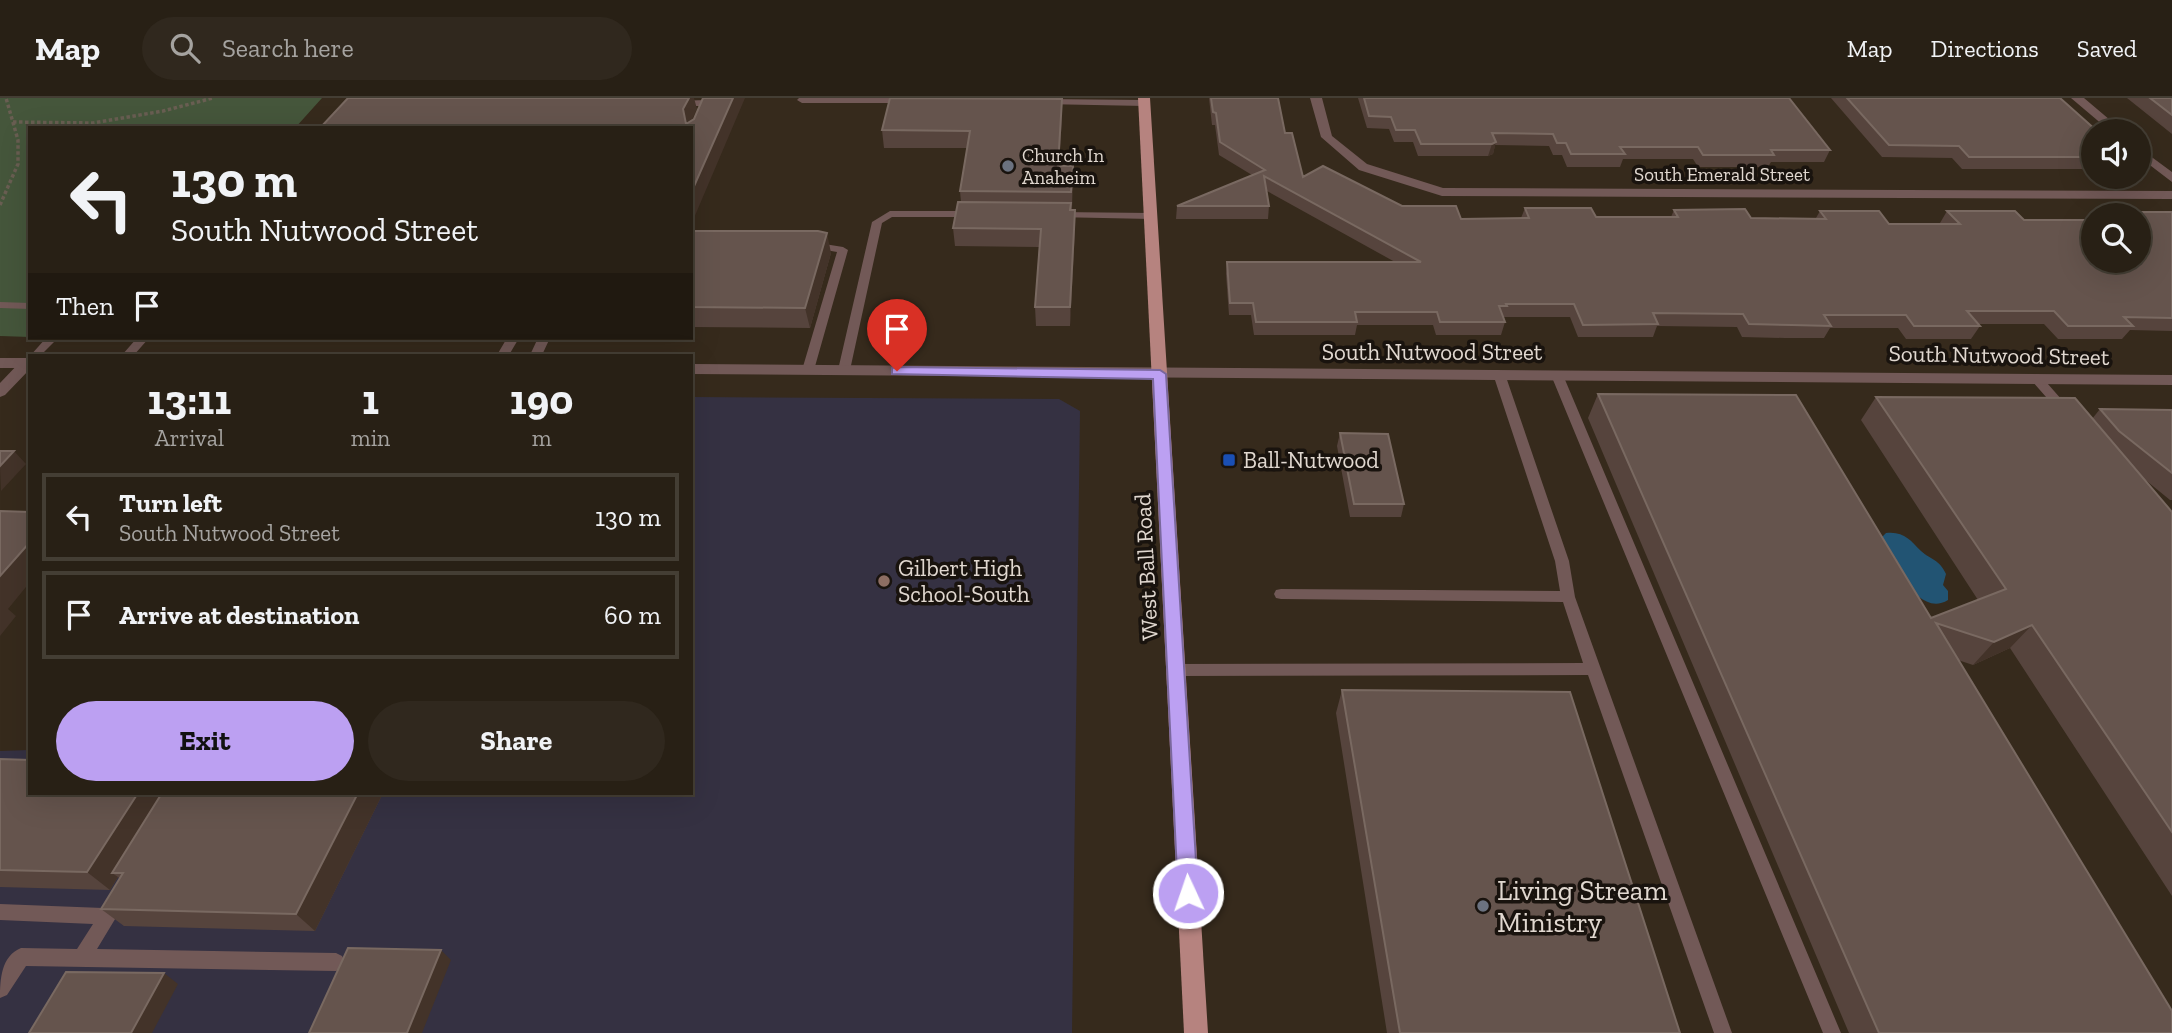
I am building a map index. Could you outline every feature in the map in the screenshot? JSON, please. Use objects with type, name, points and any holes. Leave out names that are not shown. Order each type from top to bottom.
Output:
[{"type":"main road","name":"West Ball Road","points":[[1145,100],[1196,1033]]},
{"type":"street","name":"South Emerald Street","points":[[1316,98],[1327,137],[1363,167],[1442,192],[2172,195]]},
{"type":"street","points":[[2077,98],[2102,119]]},
{"type":"street","points":[[2151,161],[2172,178]]},
{"type":"street","points":[[0,363],[28,360]]},
{"type":"street","points":[[0,392],[28,362]]},
{"type":"street","name":"South Nutwood Street","points":[[693,369],[2172,380]]},
{"type":"lane","points":[[802,100],[920,100]]},
{"type":"lane","points":[[1039,102],[1145,100]]},
{"type":"lane","points":[[666,103],[707,103],[693,133]]},
{"type":"lane","points":[[844,370],[877,222],[890,214],[990,214]]},
{"type":"lane","points":[[1045,215],[1151,216]]},
{"type":"lane","points":[[796,245],[822,245],[843,250],[808,370]]},
{"type":"lane","points":[[0,305],[28,306]]},
{"type":"lane","points":[[36,354],[50,340]]},
{"type":"lane","points":[[129,354],[141,340]]},
{"type":"lane","points":[[1499,374],[1562,561],[1568,597],[1723,1033]]},
{"type":"lane","points":[[1557,375],[1832,1033]]},
{"type":"lane","points":[[2036,378],[2071,418]]},
{"type":"lane","points":[[1281,594],[1568,597]]},
{"type":"lane","points":[[1176,670],[1593,669]]},
{"type":"lane","points":[[83,957],[128,882]]},
{"type":"lane","points":[[0,912],[107,916]]},
{"type":"lane","points":[[0,989],[21,957],[336,962]]},
{"type":"path","points":[[0,205],[18,164],[18,140],[6,98]]},
{"type":"path","points":[[13,122],[93,123],[163,111],[213,98]]},
{"type":"shaded area","name":"Gilbert High School-South","points":[[693,397],[1059,399],[1080,411],[1072,1033],[0,1033],[0,751],[28,750],[28,795],[693,795]]},
{"type":"green space","points":[[0,98],[322,98],[297,126],[28,126],[28,337],[0,336]]},
{"type":"water","points":[[1886,533],[1898,533],[1906,537],[1941,565],[1946,574],[1943,585],[1948,591],[1948,600],[1937,604],[1916,594],[1899,572],[1880,539]]},
{"type":"building","points":[[348,98],[689,98],[683,109],[686,124],[694,119],[703,98],[733,98],[693,188],[693,126],[322,126]]},
{"type":"building","points":[[890,98],[1062,99],[1058,166],[1073,166],[1071,192],[960,191],[970,131],[882,130]]},
{"type":"building","points":[[1211,98],[1278,98],[1285,133],[1292,133],[1303,177],[1323,166],[1402,206],[1456,206],[1461,219],[1529,218],[1525,208],[1591,208],[1596,217],[1678,217],[1674,210],[1745,209],[1751,218],[1826,219],[1820,211],[1879,211],[1889,224],[1960,224],[1947,211],[2015,211],[2024,220],[2081,220],[2081,273],[2151,273],[2151,212],[2172,212],[2172,318],[2124,317],[2133,326],[2068,326],[2054,311],[1967,311],[1980,326],[1914,326],[1906,315],[1824,315],[1831,326],[1749,324],[1743,314],[1653,313],[1658,324],[1583,325],[1574,304],[1506,304],[1507,306],[1499,306],[1505,322],[1440,322],[1437,312],[1355,312],[1357,322],[1256,322],[1253,303],[1230,303],[1227,262],[1421,262],[1264,176],[1269,206],[1177,206],[1265,170],[1220,142],[1216,113],[1213,112]]},
{"type":"building","points":[[1364,98],[1789,98],[1830,150],[1771,150],[1774,155],[1703,155],[1698,147],[1620,147],[1625,154],[1571,154],[1566,143],[1557,143],[1553,134],[1492,133],[1496,142],[1492,144],[1421,144],[1415,130],[1396,130],[1391,117],[1369,116]]},
{"type":"building","points":[[1847,98],[2060,98],[2084,119],[2081,119],[2081,157],[1969,157],[1959,146],[1889,145]]},
{"type":"building","points":[[2150,98],[2172,98],[2172,115]]},
{"type":"building","points":[[958,202],[1071,203],[1070,210],[1075,210],[1070,307],[1035,307],[1041,229],[953,228]]},
{"type":"building","points":[[693,231],[827,233],[805,308],[693,307]]},
{"type":"building","points":[[1598,394],[1796,395],[1931,618],[2006,589],[1876,397],[2075,398],[2172,512],[2172,832],[2032,625],[1994,642],[1936,623],[2172,1011],[2172,1033],[1879,1033]]},
{"type":"building","points":[[2100,409],[2172,410],[2172,473],[2119,431]]},
{"type":"building","points":[[1340,433],[1388,434],[1404,504],[1354,504]]},
{"type":"building","points":[[0,451],[14,451],[0,466]]},
{"type":"building","points":[[0,511],[28,512],[28,544],[0,576]]},
{"type":"building","points":[[1342,690],[1570,692],[1680,1033],[1400,1033]]},
{"type":"building","points":[[0,759],[28,760],[28,795],[137,795],[87,872],[0,870]]},
{"type":"building","points":[[161,795],[357,795],[296,914],[101,909],[123,873],[112,873]]},
{"type":"building","points":[[348,948],[441,950],[407,1033],[309,1033]]},
{"type":"building","points":[[66,972],[164,973],[131,1033],[29,1033]]},
{"type":"place","name":"Church In Anaheim","points":[[1008,166]]},
{"type":"place","name":"Ball-Nutwood","points":[[1229,460]]},
{"type":"place","name":"Gilbert High School-South","points":[[884,581]]},
{"type":"place","name":"Living Stream Ministry","points":[[1483,906]]},
{"type":"route","points":[[897,371],[1160,374],[1188,893]]}]
